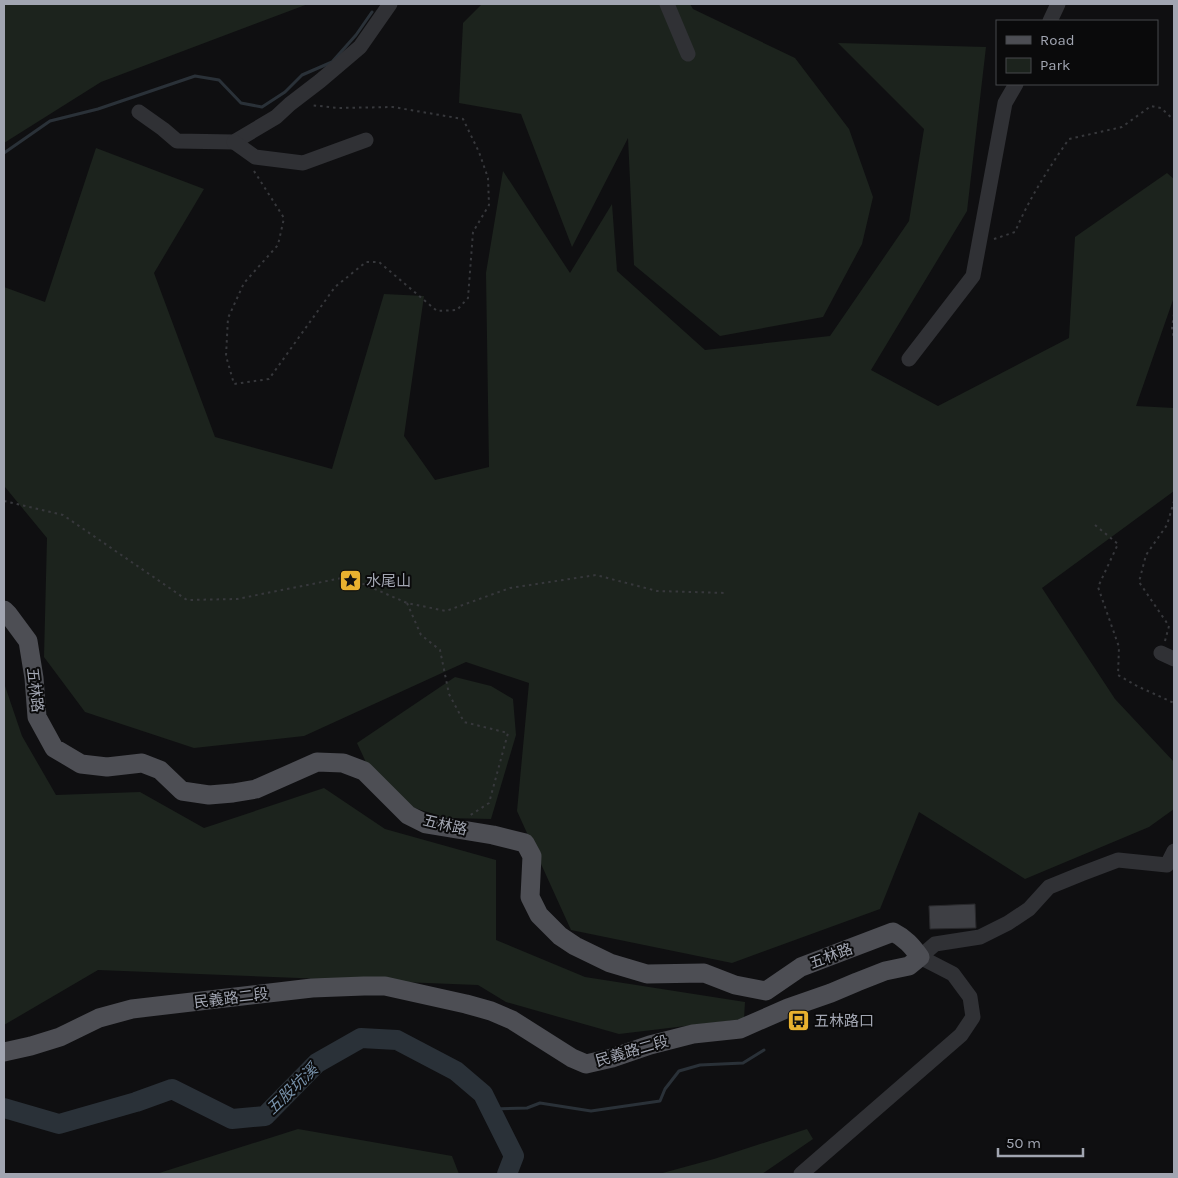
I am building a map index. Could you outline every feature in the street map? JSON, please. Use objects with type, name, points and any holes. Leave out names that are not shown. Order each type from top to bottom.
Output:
[{"type":"main road","name":"五林路","points":[[4,610],[28,641],[34,678],[37,718],[54,748],[81,764],[107,767],[142,763],[160,770],[182,791],[209,795],[233,793],[256,788],[317,762],[343,763],[364,771],[408,815],[426,824],[493,835],[525,843],[532,856],[530,897],[539,915],[560,936],[574,946],[610,963],[647,974],[704,973],[735,985],[766,991],[801,967],[893,932],[904,938],[920,957]]},
{"type":"main road","name":"民義路二段","points":[[4,1052],[60,1037],[99,1018],[132,1009],[312,988],[385,986],[491,1011],[512,1020],[572,1058],[586,1064],[693,1034],[740,1029],[866,978],[909,966],[920,957]]},
{"type":"street","points":[[138,112],[163,129],[177,142],[234,142],[276,117],[360,47],[390,4]]},
{"type":"street","points":[[667,4],[688,54]]},
{"type":"street","points":[[1050,20],[1058,4]]},
{"type":"street","points":[[909,359],[972,276],[1005,103],[1015,85]]},
{"type":"street","points":[[234,142],[255,157],[303,163],[366,140]]},
{"type":"street","points":[[801,1174],[961,1035],[973,1017],[970,997],[953,974],[920,957],[935,944],[980,937],[1030,908],[1050,887],[1081,874],[1118,860],[1167,865],[1174,851]]},
{"type":"path","points":[[255,157],[253,169],[284,218],[278,245],[244,283],[228,318],[226,356],[234,384],[269,379],[336,287],[366,262],[379,262],[437,311],[457,310],[468,298],[473,232],[489,205],[488,178],[479,152],[463,119],[393,107],[338,108],[290,104]]},
{"type":"path","points":[[978,244],[1015,232],[1029,202],[1069,139],[1122,127],[1151,106],[1161,108],[1174,120]]},
{"type":"path","points":[[1174,314],[1172,328],[1174,338]]},
{"type":"path","points":[[4,500],[62,515],[187,600],[237,599],[347,577],[407,603],[446,611],[510,588],[596,575],[657,591],[726,593]]},
{"type":"path","points":[[1168,656],[1169,626],[1139,582],[1146,555],[1167,525],[1174,501]]},
{"type":"path","points":[[1095,525],[1118,544],[1098,588],[1119,647],[1118,676],[1174,703]]},
{"type":"path","points":[[407,603],[421,635],[440,650],[449,694],[464,722],[508,734],[489,803],[450,827]]},
{"type":"green space","points":[[4,4],[308,4],[101,82],[4,143]]},
{"type":"green space","points":[[482,4],[690,4],[693,9],[795,58],[849,129],[873,197],[862,244],[823,317],[720,336],[634,265],[628,138],[572,247],[521,114],[459,103],[463,23]]},
{"type":"green space","points":[[838,43],[986,47],[967,211],[871,370],[938,406],[1069,338],[1075,237],[1167,173],[1174,179],[1174,297],[1136,406],[1174,408],[1174,491],[1042,588],[1115,699],[1174,762],[1174,809],[1149,827],[1025,879],[919,812],[880,909],[732,963],[571,930],[517,811],[529,683],[466,662],[304,736],[194,748],[85,712],[44,657],[47,538],[4,488],[4,287],[45,302],[96,148],[204,189],[154,273],[215,437],[332,469],[384,294],[424,296],[404,436],[435,480],[489,467],[486,273],[503,171],[570,273],[612,204],[617,271],[705,350],[830,336],[909,221],[924,129]]},
{"type":"green space","points":[[455,677],[491,686],[513,699],[516,735],[491,819],[446,818],[396,802],[371,773],[357,743]]},
{"type":"green space","points":[[4,683],[22,736],[56,795],[140,792],[204,828],[324,788],[385,829],[496,860],[496,940],[585,977],[745,1002],[744,1019],[619,1034],[506,1002],[478,985],[98,970],[4,1025]]},
{"type":"green space","points":[[298,1129],[452,1156],[459,1174],[156,1174]]},
{"type":"green space","points":[[807,1129],[813,1139],[762,1174],[659,1174],[714,1159]]},
{"type":"building","points":[[975,904],[976,928],[930,929],[929,906]]},
{"type":"waterway","points":[[4,153],[50,121],[98,109],[195,76],[219,80],[241,103],[262,107],[285,92],[302,75],[332,62],[356,35],[372,12]]},
{"type":"waterway","name":"五股坑溪","points":[[4,1108],[59,1124],[136,1102],[172,1089],[232,1119],[265,1116],[317,1063],[361,1038],[397,1040],[456,1071],[483,1094],[514,1156],[507,1174]]},
{"type":"waterway","points":[[491,1109],[527,1108],[540,1103],[591,1111],[660,1101],[665,1089],[679,1071],[700,1065],[743,1063],[764,1050]]},
{"type":"place","name":"水尾山","points":[[350,581]]},
{"type":"place","name":"五林路口","points":[[798,1021]]}]
